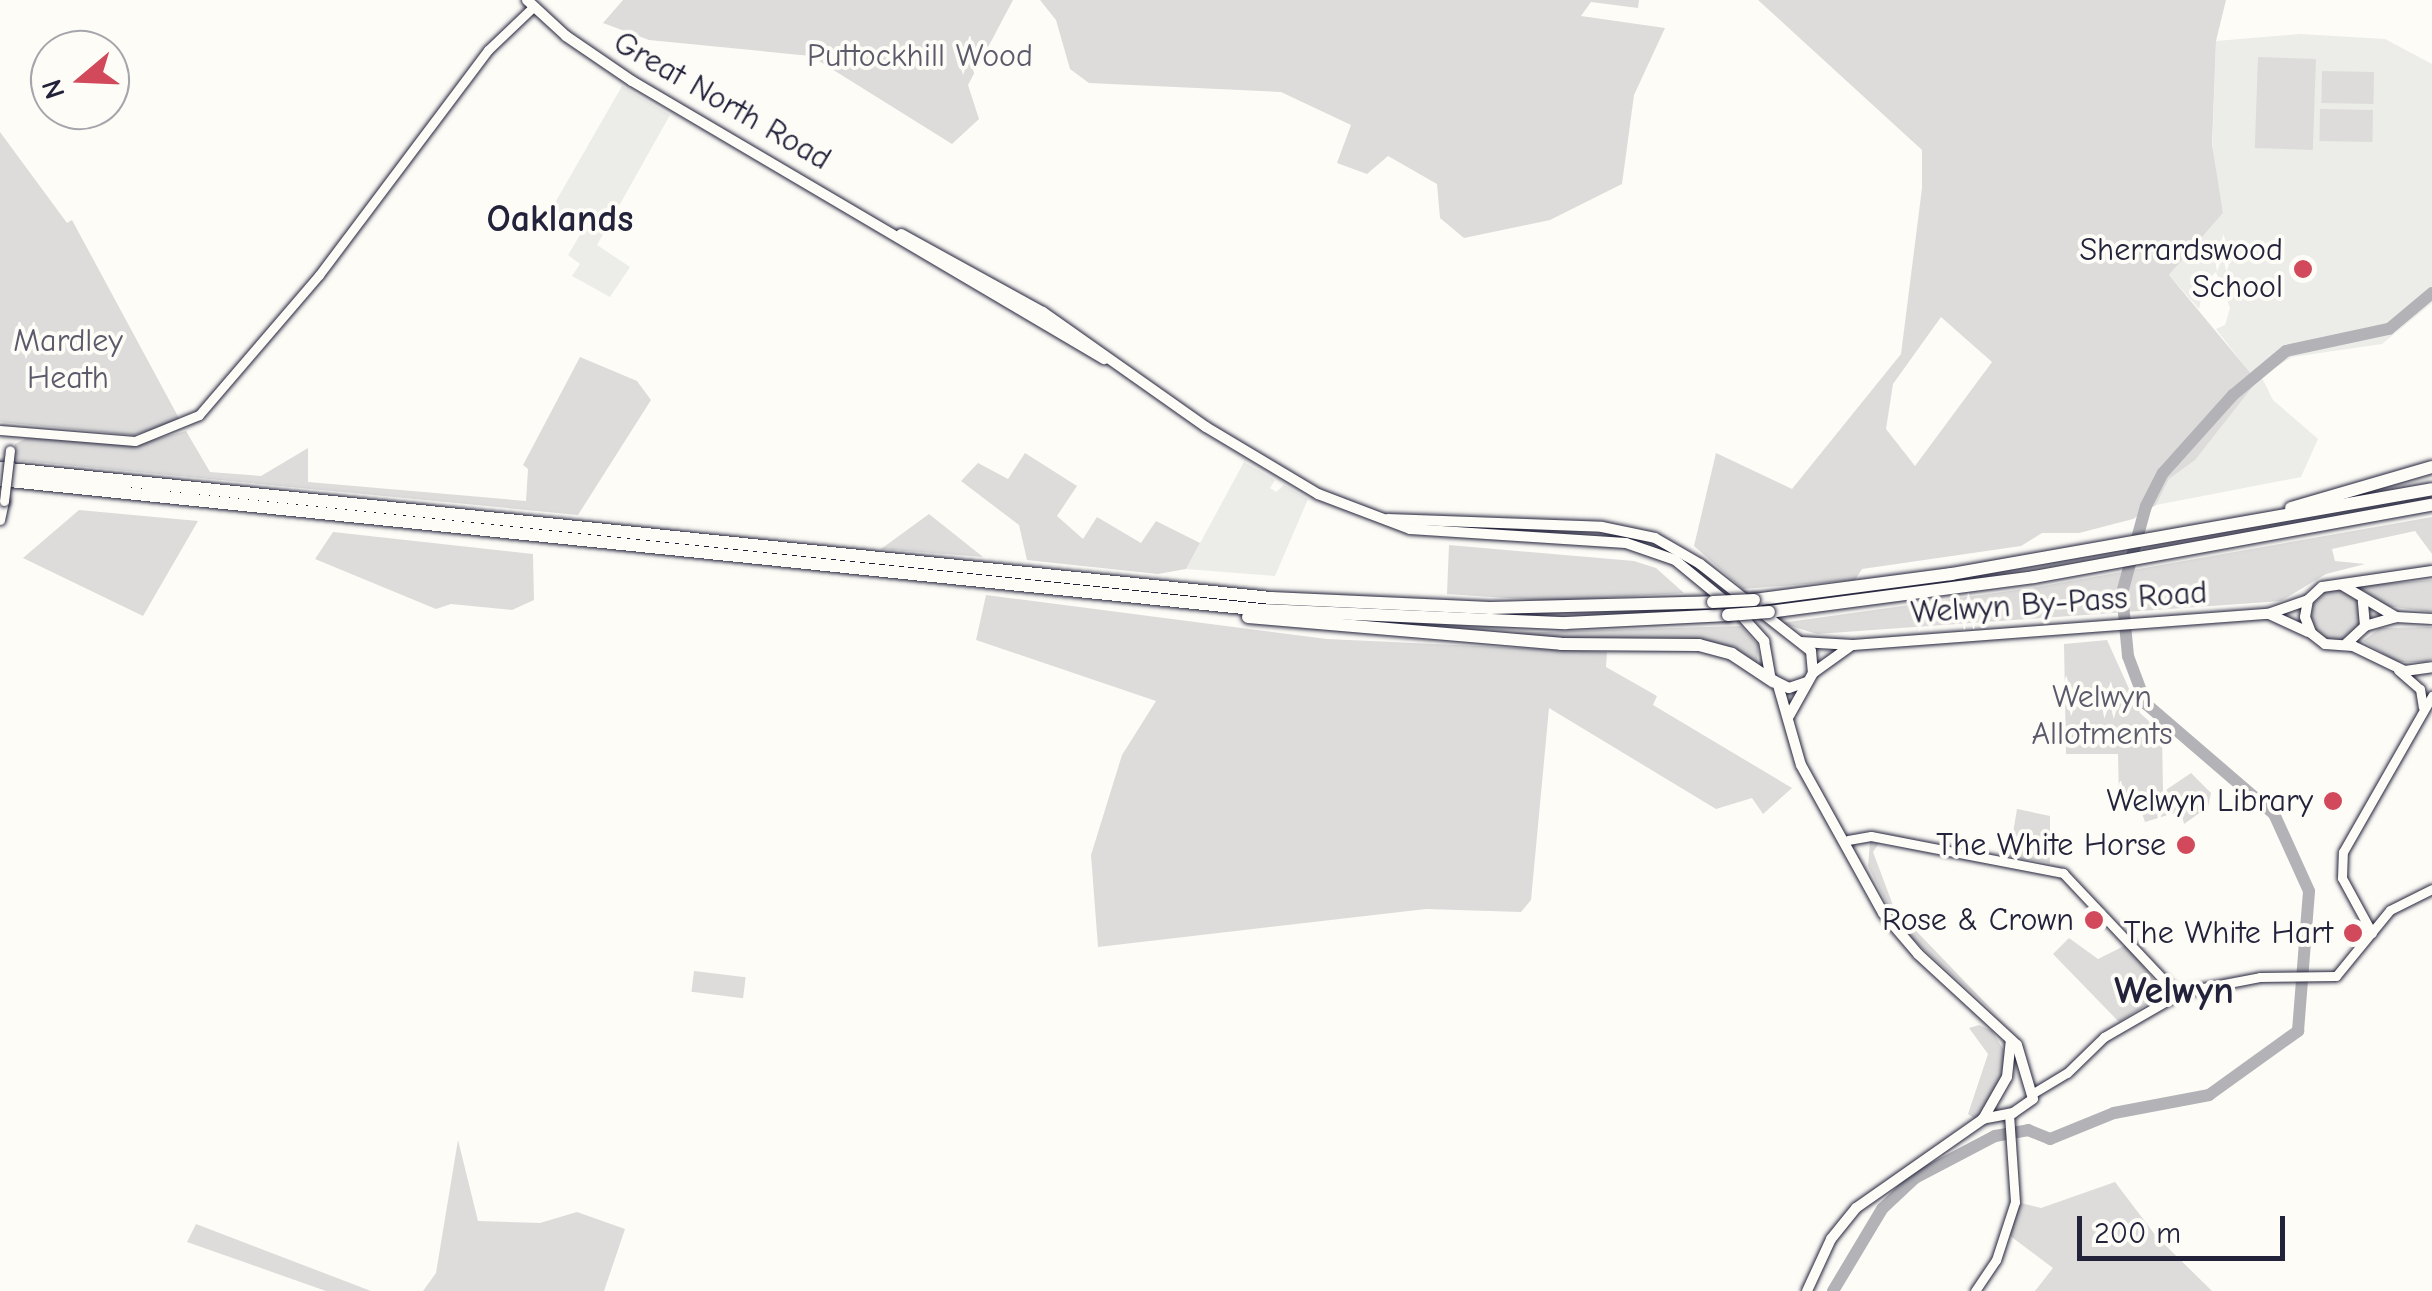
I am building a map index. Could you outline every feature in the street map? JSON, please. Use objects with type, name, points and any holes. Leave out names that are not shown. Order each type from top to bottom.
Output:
[{"type":"highway","points":[[2256,521],[2432,467]]},
{"type":"highway","points":[[0,468],[1165,600],[1419,620],[1728,616],[1768,612],[2098,566],[2432,506]]},
{"type":"highway","points":[[0,480],[796,556]]},
{"type":"highway","points":[[890,566],[1384,605],[1754,600],[2099,550],[2432,489]]},
{"type":"highway","points":[[1165,600],[1219,614],[1358,629],[1560,644],[1699,645],[1732,654],[1776,684]]},
{"type":"main road","name":"Great North Road","points":[[530,3],[632,81],[901,234],[1106,359],[1282,475],[1410,530],[1466,537],[1601,539],[1650,549],[1674,560],[1757,628],[1766,661]]},
{"type":"main road","points":[[1388,518],[1602,527],[1655,538],[1700,564],[1814,657],[1810,678],[1789,716]]},
{"type":"main road","points":[[2432,572],[2322,587],[2308,600],[2311,633],[2325,644],[2346,644],[2396,669],[2432,667]]},
{"type":"main road","points":[[2341,585],[2396,617]]},
{"type":"main road","name":"Welwyn By-Pass Road","points":[[1796,641],[1853,645],[2141,619],[2268,614],[2308,600]]},
{"type":"main road","points":[[2363,601],[2364,626]]},
{"type":"main road","name":"Welwyn By-Pass Road","points":[[2268,614],[2311,633]]},
{"type":"main road","points":[[2346,644],[2364,626],[2396,617],[2432,619]]},
{"type":"main road","points":[[1796,641],[1777,643],[1766,661],[1789,716],[1801,764],[1902,938],[2011,1040],[2035,1092],[2009,1118],[1983,1119]]},
{"type":"main road","name":"Welwyn By-Pass Road","points":[[1810,678],[1853,645]]},
{"type":"main road","points":[[1776,684],[1810,678]]},
{"type":"main road","points":[[1807,1291],[1830,1239],[1856,1208],[1983,1119],[2007,1077],[2011,1040]]},
{"type":"main road","points":[[2007,1077],[2028,1076]]},
{"type":"main road","points":[[1998,1094],[2009,1118]]},
{"type":"street","points":[[0,520],[10,450],[6,430],[107,440],[162,434],[214,402],[267,340],[530,3]]},
{"type":"street","points":[[2396,669],[2420,688],[2423,707]]},
{"type":"street","points":[[2372,933],[2342,878],[2341,860],[2432,696]]},
{"type":"street","points":[[1848,840],[1871,836],[2058,871],[2083,888],[2177,994]]},
{"type":"street","points":[[2035,1092],[2068,1073],[2104,1037],[2177,994],[2240,980],[2308,979],[2342,972],[2380,922],[2432,889]]},
{"type":"street","points":[[2364,920],[2380,922]]},
{"type":"street","points":[[1975,1291],[2010,1221],[2009,1118]]},
{"type":"shaded area","name":"Sherrardswood School","points":[[2300,34],[2385,39],[2432,64],[2432,303],[2382,344],[2292,357],[2261,376],[2273,400],[2318,439],[2301,477],[2156,505],[2169,479],[2194,460],[2256,381],[2216,329],[2225,325],[2230,308],[2216,272],[2204,284],[2199,309],[2169,275],[2223,213],[2212,155],[2216,41]]},
{"type":"shaded area","points":[[622,86],[670,115],[597,245],[630,267],[610,297],[572,276],[580,264],[568,255],[580,235],[548,215]]},
{"type":"shaded area","points":[[1244,462],[1275,480],[1270,488],[1276,492],[1284,485],[1308,499],[1275,576],[1186,569]]},
{"type":"green space","name":"Puttockhill Wood","points":[[623,0],[1013,0],[968,85],[979,119],[952,144],[811,56],[649,40],[603,23]]},
{"type":"green space","points":[[1040,0],[1639,0],[1638,8],[1591,2],[1581,16],[1665,28],[1634,95],[1622,184],[1550,220],[1464,238],[1440,218],[1437,184],[1388,156],[1367,174],[1337,163],[1351,125],[1281,92],[1089,83],[1070,69],[1056,20]]},
{"type":"green space","points":[[1758,0],[2226,0],[2216,41],[2212,145],[2223,213],[2169,275],[2257,381],[2195,460],[2169,479],[2156,505],[2133,519],[2079,533],[2042,533],[2021,546],[1862,569],[1855,580],[1743,589],[1694,546],[1716,453],[1792,489],[1901,354],[1922,188],[1922,150]],"holes":[[[1941,317],[1992,362],[1915,466],[1886,429],[1893,384]]]},
{"type":"green space","points":[[2258,57],[2316,59],[2313,150],[2255,148]]},
{"type":"green space","points":[[2322,71],[2374,72],[2373,104],[2321,103]]},
{"type":"green space","points":[[2320,109],[2373,110],[2372,142],[2319,141]]},
{"type":"green space","name":"Mardley Heath","points":[[0,132],[67,223],[72,220],[181,422],[133,435],[0,422]]},
{"type":"green space","points":[[580,357],[637,381],[651,400],[578,515],[14,460],[15,444],[27,438],[134,445],[186,431],[210,472],[261,476],[308,448],[308,482],[526,501],[528,469],[523,465]]},
{"type":"green space","points":[[1025,453],[1077,486],[1057,516],[1083,539],[1097,517],[1141,543],[1156,521],[1200,543],[1186,569],[1158,574],[1027,560],[1019,525],[961,481],[978,463],[1008,479]]},
{"type":"green space","points":[[79,510],[198,521],[143,616],[23,558]]},
{"type":"green space","points":[[929,514],[983,557],[881,549]]},
{"type":"green space","points":[[2432,517],[2432,554],[2415,531],[2332,549],[2335,561],[2365,564],[2326,574],[2281,601],[1817,634],[1781,623],[2037,587]]},
{"type":"green space","points":[[333,532],[533,554],[534,600],[512,610],[451,604],[436,609],[315,559]]},
{"type":"green space","points":[[1449,545],[1634,561],[1656,568],[1684,593],[1552,601],[1447,594]]},
{"type":"green space","points":[[2432,580],[2432,612],[2387,606],[2357,586]]},
{"type":"green space","points":[[2336,590],[2354,597],[2361,615],[2354,633],[2336,640],[2318,633],[2311,615],[2318,597]]},
{"type":"green space","points":[[986,595],[1327,639],[1607,652],[1606,667],[1657,696],[1653,705],[1792,788],[1763,814],[1752,798],[1716,809],[1549,708],[1531,900],[1521,912],[1426,909],[1098,947],[1091,855],[1122,755],[1156,701],[976,640]]},
{"type":"green space","points":[[1741,626],[1758,645],[1757,666],[1733,652],[1473,634]]},
{"type":"green space","points":[[2432,627],[2432,660],[2425,662],[2397,662],[2363,641],[2380,628]]},
{"type":"green space","name":"Welwyn Allotments","points":[[2107,640],[2140,713],[2162,733],[2163,792],[2191,773],[2211,793],[2208,807],[2184,824],[2181,811],[2145,822],[2135,794],[2119,799],[2118,754],[2066,754],[2064,644]]},
{"type":"green space","points":[[2017,809],[2050,816],[2050,863],[2009,857]]},
{"type":"green space","points":[[1870,842],[1879,843],[1873,852],[1894,908],[2000,1018],[1898,926],[1868,866]]},
{"type":"green space","points":[[2069,938],[2098,959],[2126,945],[2165,993],[2119,1022],[2053,954]]},
{"type":"green space","points":[[694,971],[746,977],[743,998],[691,992]]},
{"type":"green space","points":[[1979,1025],[1992,1031],[2005,1052],[2005,1072],[1977,1120],[1968,1114],[1988,1054],[1969,1028]]},
{"type":"green space","points":[[458,1140],[478,1221],[540,1223],[577,1212],[625,1229],[604,1291],[423,1291],[436,1273]]},
{"type":"green space","points":[[2115,1182],[2156,1236],[2212,1291],[2035,1291],[2053,1268],[2009,1235],[2017,1202],[2041,1208]]},
{"type":"green space","points":[[196,1224],[371,1291],[326,1291],[187,1242]]},
{"type":"waterway","points":[[1833,1291],[1882,1209],[1915,1178],[1995,1136],[2028,1130],[2050,1139],[2114,1113],[2209,1095],[2298,1031],[2309,891],[2274,814],[2146,704],[2128,656],[2122,593],[2146,506],[2163,473],[2233,395],[2286,351],[2389,329],[2432,293]]},
{"type":"place","name":"Sherrardswood School","points":[[2303,269]]},
{"type":"place","name":"Welwyn Library","points":[[2333,801]]},
{"type":"place","name":"The White Horse","points":[[2186,845]]},
{"type":"place","name":"Rose & Crown","points":[[2094,920]]},
{"type":"place","name":"The White Hart","points":[[2353,933]]},
{"type":"district","name":"Oaklands","points":[[560,220]]},
{"type":"district","name":"Welwyn","points":[[2174,992]]}]
